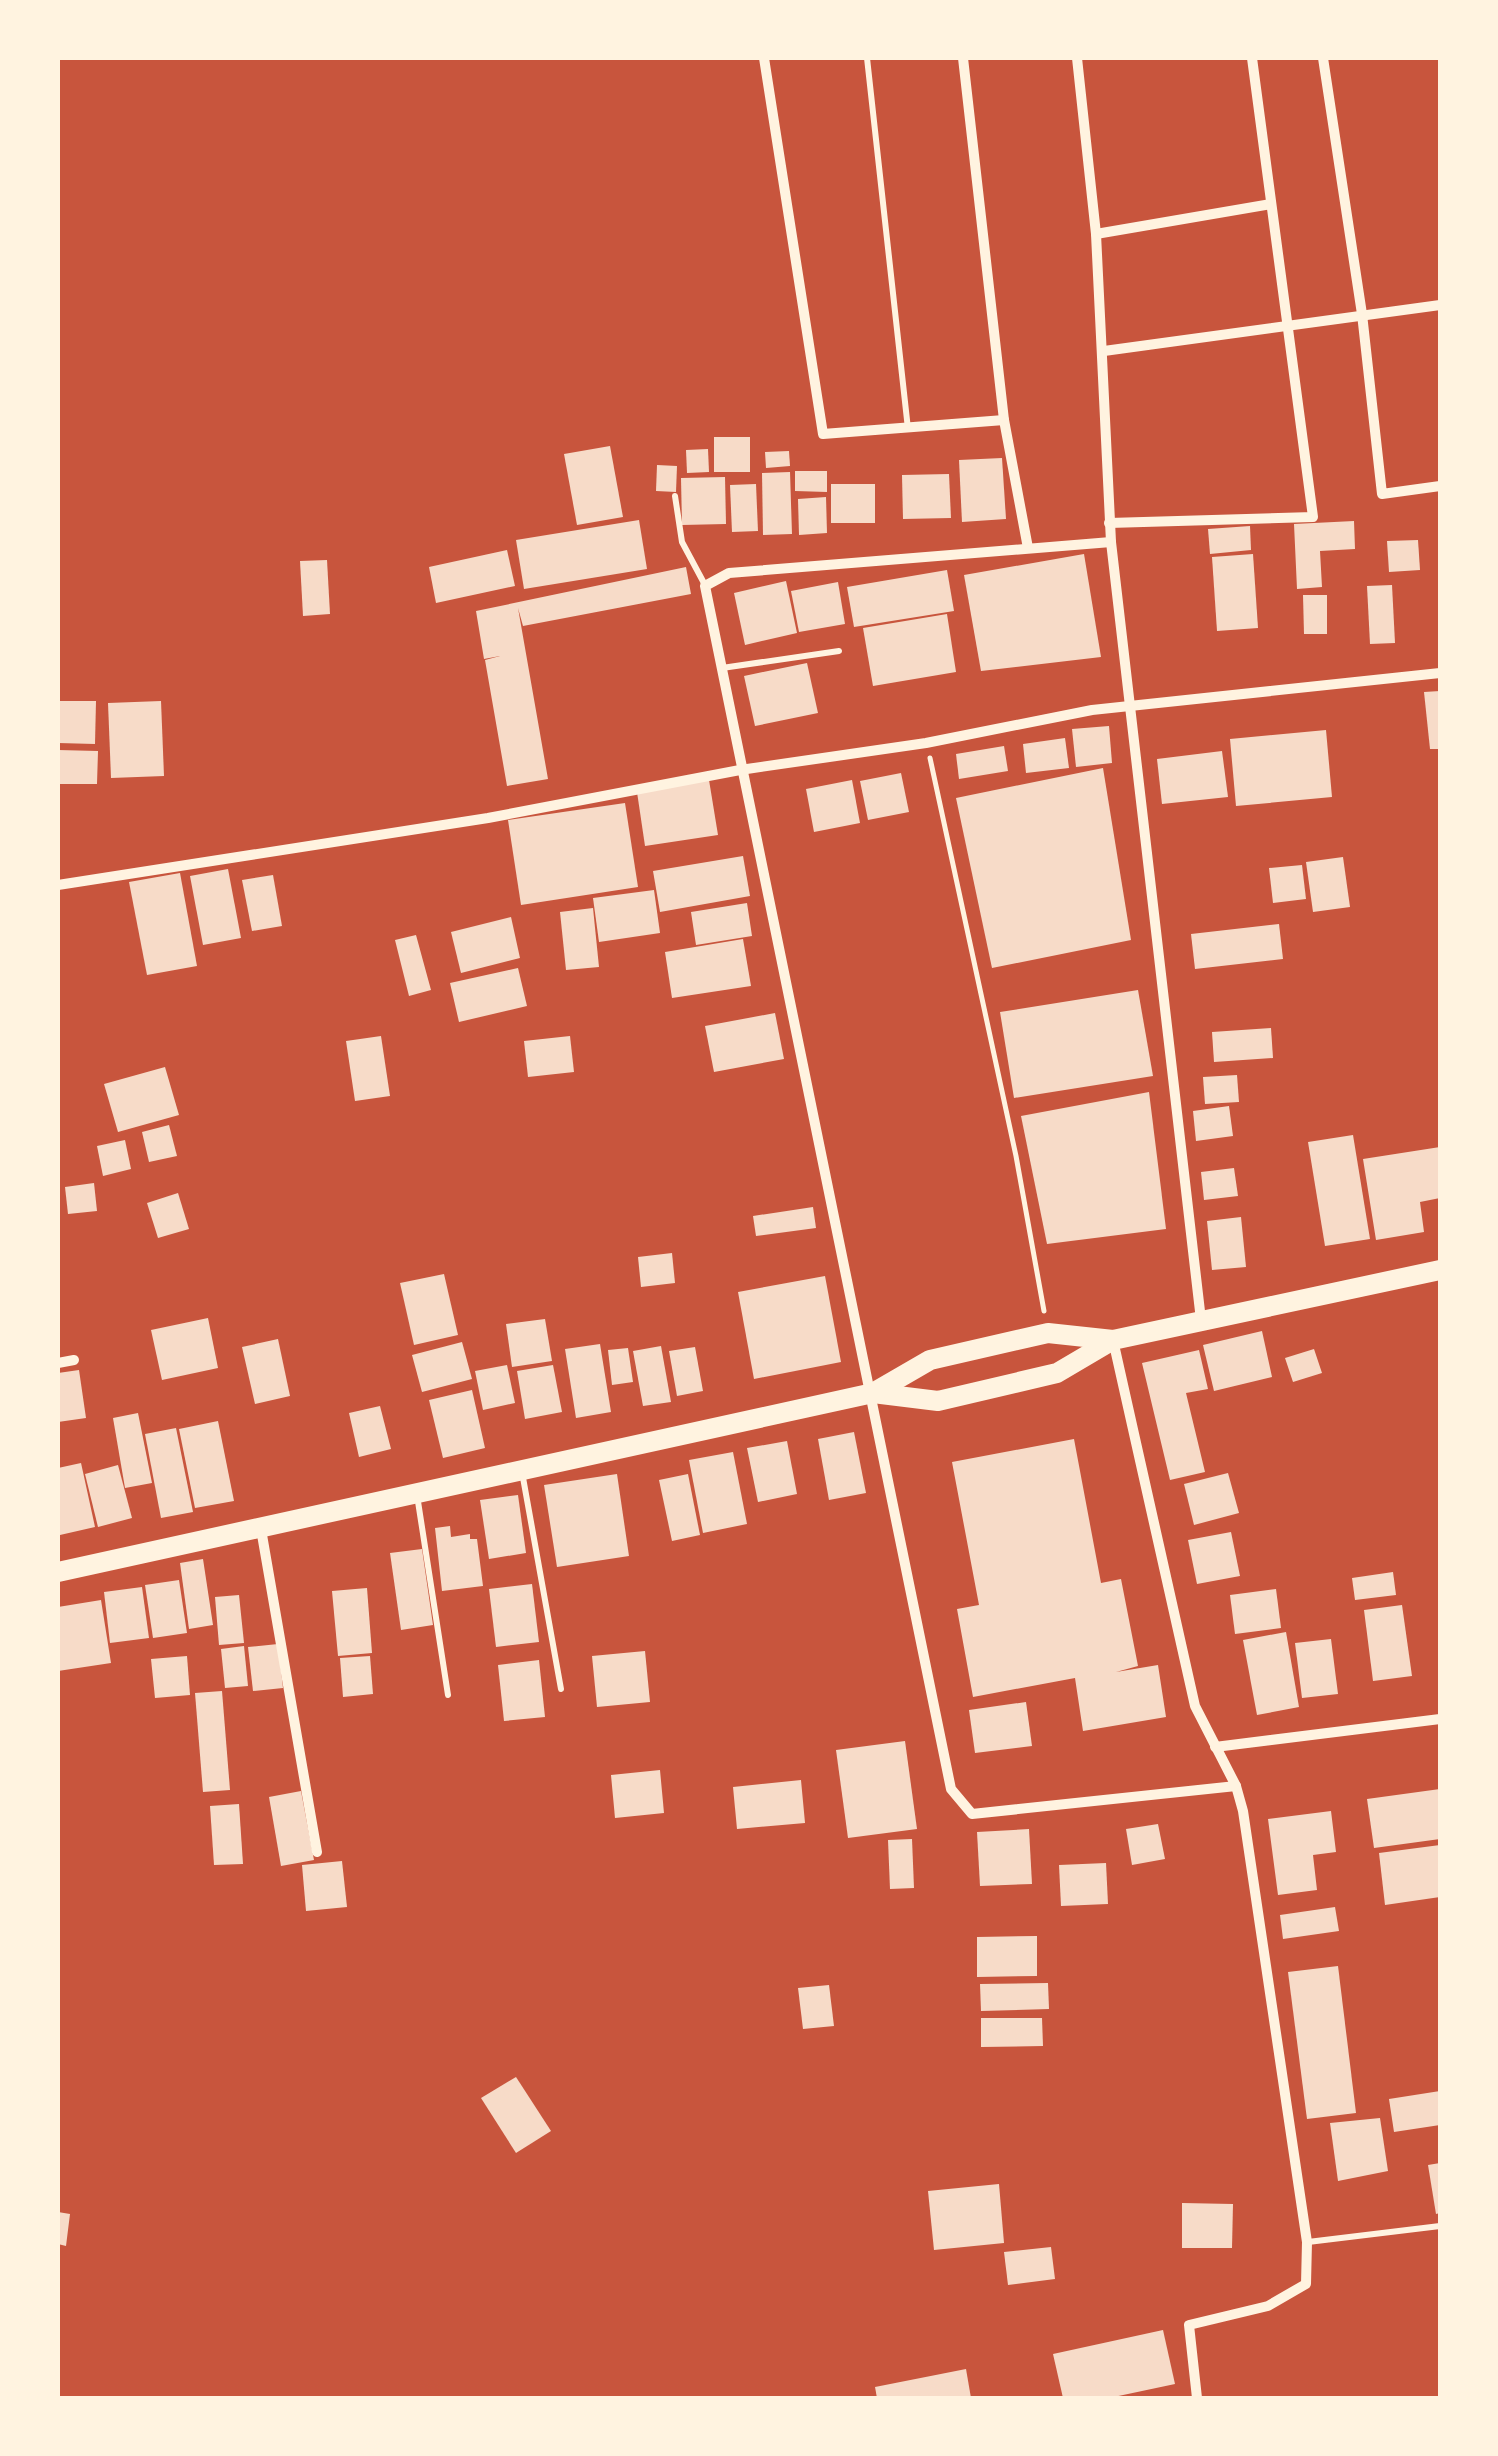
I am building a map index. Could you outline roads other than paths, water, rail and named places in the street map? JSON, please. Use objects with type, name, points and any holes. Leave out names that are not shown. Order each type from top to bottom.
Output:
[{"type":"main road","points":[[873,1393],[938,1400],[1057,1373],[1112,1340],[1440,1270]]},
{"type":"main road","points":[[58,1572],[873,1393],[930,1360],[1048,1333],[1112,1340]]},
{"type":"street","points":[[764,58],[822,434],[1004,420]]},
{"type":"street","points":[[963,58],[1004,420],[1028,548]]},
{"type":"street","points":[[1077,58],[1096,234],[1111,542],[1127,705],[1201,1320]]},
{"type":"street","points":[[1110,523],[1313,517],[1252,58]]},
{"type":"street","points":[[1323,58],[1362,314],[1382,494],[1440,486]]},
{"type":"street","points":[[1096,234],[1272,204]]},
{"type":"street","points":[[1104,350],[1440,304]]},
{"type":"street","points":[[1111,542],[729,573],[705,586],[740,770],[873,1393],[951,1790],[972,1814],[1236,1786]]},
{"type":"street","points":[[58,886],[488,818],[740,770],[926,743],[1127,705],[1440,673]]},
{"type":"street","points":[[1112,1340],[1195,1706],[1236,1786],[1308,2242],[1306,2284],[1268,2306],[1189,2325],[1197,2398]]},
{"type":"street","points":[[58,1363],[74,1360]]},
{"type":"street","points":[[261,1530],[317,1852]]},
{"type":"street","points":[[1215,1748],[1440,1719]]},
{"type":"lane","points":[[867,58],[908,429]]},
{"type":"lane","points":[[675,496],[682,542],[705,586]]},
{"type":"lane","points":[[722,668],[838,651]]},
{"type":"lane","points":[[521,1471],[561,1689]]},
{"type":"lane","points":[[417,1494],[448,1695]]},
{"type":"lane","points":[[1308,2242],[1440,2226]]}]
